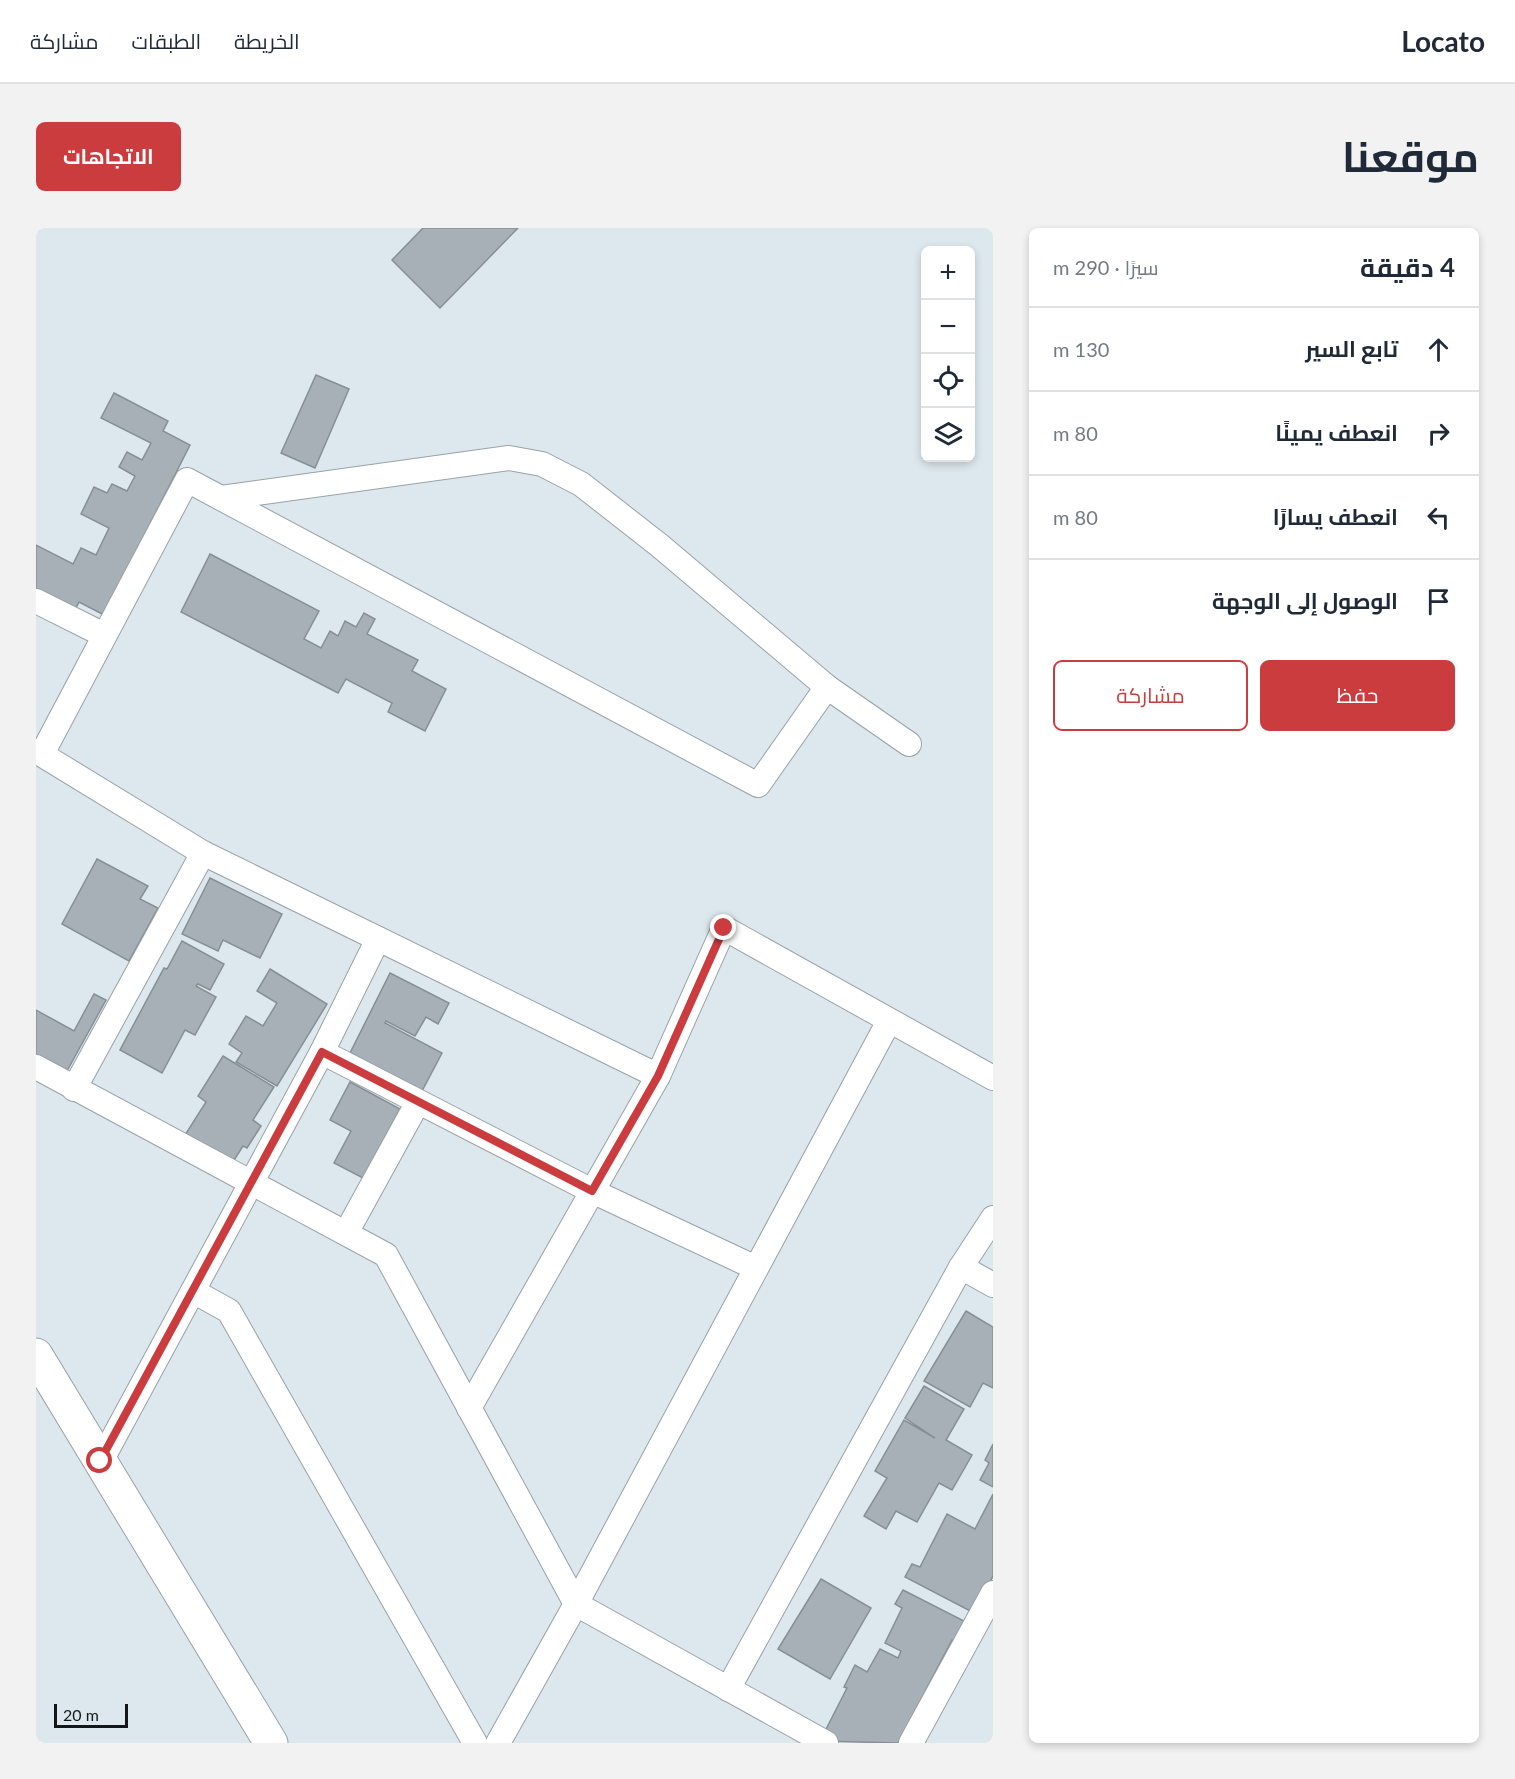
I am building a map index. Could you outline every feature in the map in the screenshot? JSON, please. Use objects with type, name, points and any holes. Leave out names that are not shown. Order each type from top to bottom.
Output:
[{"type":"main road","points":[[36,1355],[271,1743]]},
{"type":"street","points":[[221,498],[509,458],[542,464],[581,484],[599,497],[827,687],[909,744]]},
{"type":"street","points":[[658,1076],[203,853],[39,753],[187,480],[758,785],[827,687]]},
{"type":"street","points":[[36,601],[104,635]]},
{"type":"street","points":[[74,1089],[203,853]]},
{"type":"street","points":[[469,1408],[658,1076],[724,928],[993,1078]]},
{"type":"street","points":[[100,1461],[322,1052],[378,939]]},
{"type":"street","points":[[498,1743],[576,1604],[889,1021]]},
{"type":"street","points":[[322,1052],[592,1191],[756,1268]]},
{"type":"street","points":[[36,1067],[251,1180],[386,1255],[576,1604],[826,1743]]},
{"type":"street","points":[[346,1233],[418,1102]]},
{"type":"street","points":[[728,1689],[961,1267],[993,1218]]},
{"type":"street","points":[[961,1267],[993,1285]]},
{"type":"street","points":[[193,1290],[229,1311],[475,1743]]},
{"type":"street","points":[[911,1743],[993,1593]]},
{"type":"building","points":[[423,228],[518,228],[440,308],[392,260]]},
{"type":"building","points":[[316,375],[349,389],[315,468],[281,453]]},
{"type":"building","points":[[114,393],[168,421],[163,431],[190,445],[104,615],[79,602],[74,612],[36,593],[36,545],[73,564],[81,548],[96,555],[109,528],[81,514],[94,487],[107,493],[112,484],[127,491],[135,476],[119,467],[127,452],[142,460],[151,443],[101,418]]},
{"type":"building","points":[[210,554],[319,611],[304,639],[321,648],[330,631],[338,636],[345,621],[356,627],[364,613],[375,619],[367,634],[418,660],[412,671],[446,689],[425,731],[388,712],[392,703],[346,679],[338,693],[181,612]]},
{"type":"building","points":[[97,859],[148,886],[140,899],[158,908],[129,961],[62,924]]},
{"type":"building","points":[[210,878],[282,914],[260,958],[223,940],[218,951],[182,934]]},
{"type":"building","points":[[182,941],[224,964],[210,990],[198,984],[196,986],[216,997],[195,1035],[185,1030],[162,1073],[120,1050],[164,968],[167,969]]},
{"type":"building","points":[[270,969],[327,1004],[277,1086],[236,1062],[242,1053],[229,1044],[246,1016],[263,1026],[277,1003],[257,991]]},
{"type":"building","points":[[390,973],[449,1003],[438,1024],[426,1017],[415,1036],[386,1021],[385,1023],[442,1053],[422,1091],[350,1053]]},
{"type":"building","points":[[94,994],[106,1000],[62,1080],[36,1066],[36,1010],[74,1031]]},
{"type":"building","points":[[223,1056],[274,1087],[253,1120],[261,1126],[247,1148],[243,1146],[226,1173],[180,1143],[206,1102],[198,1096]]},
{"type":"building","points":[[350,1082],[400,1109],[363,1178],[334,1163],[351,1131],[330,1120]]},
{"type":"building","points":[[966,1311],[993,1327],[993,1388],[983,1383],[970,1407],[924,1381]]},
{"type":"building","points":[[924,1386],[964,1409],[946,1440],[972,1455],[952,1490],[939,1483],[917,1522],[896,1511],[886,1529],[864,1516],[887,1478],[875,1471],[904,1420],[935,1438],[905,1418]]},
{"type":"building","points":[[993,1444],[993,1487],[980,1480],[989,1463],[985,1460]]},
{"type":"building","points":[[993,1494],[993,1576],[974,1613],[905,1577],[912,1564],[920,1567],[947,1514],[975,1529]]},
{"type":"building","points":[[821,1579],[871,1608],[830,1679],[778,1649]]},
{"type":"building","points":[[903,1590],[966,1622],[956,1642],[952,1640],[898,1743],[820,1741],[847,1688],[844,1687],[855,1665],[867,1672],[880,1649],[898,1658],[901,1651],[885,1643],[902,1608],[895,1604]]},
{"type":"route","points":[[100,1461],[322,1052],[592,1191],[658,1076],[724,928]]}]
